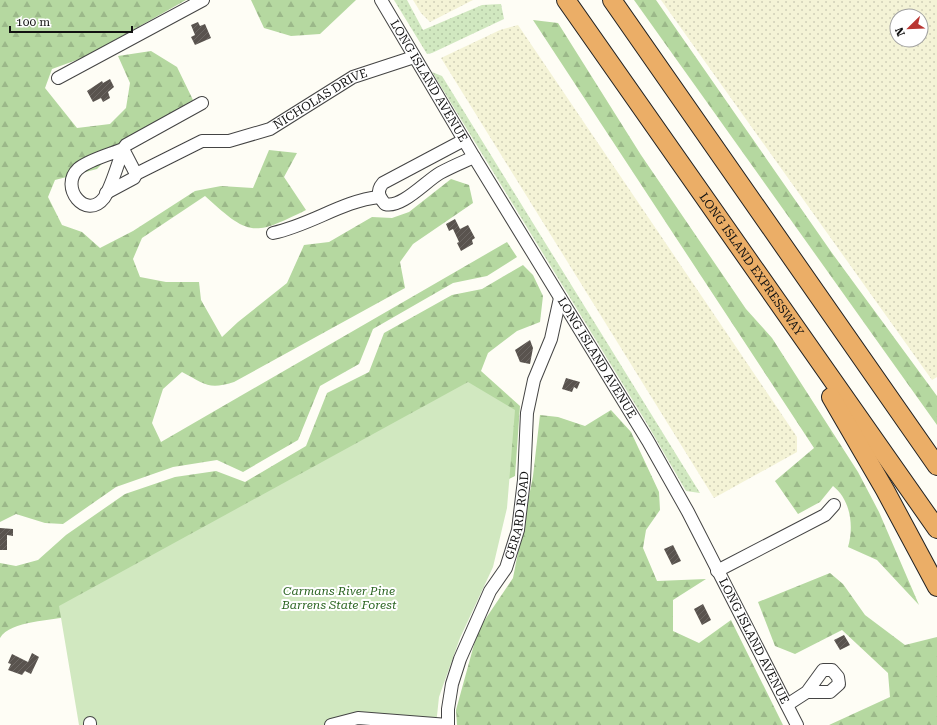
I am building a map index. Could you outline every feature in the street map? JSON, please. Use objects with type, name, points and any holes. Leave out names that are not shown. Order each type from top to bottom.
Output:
[{"type":"highway","name":"LONG ISLAND EXPRESSWAY","points":[[566,0],[937,529]]},
{"type":"highway","points":[[612,0],[937,466]]},
{"type":"highway","points":[[769,288],[802,350],[872,466],[937,587]]},
{"type":"highway","points":[[871,371],[922,427],[937,447]]},
{"type":"street","points":[[58,78],[203,0]]},
{"type":"street","name":"LONG ISLAND AVENUE","points":[[381,0],[474,157],[648,441],[688,512],[797,725]]},
{"type":"street","name":"NICHOLAS DRIVE","points":[[123,149],[79,169],[74,176],[71,185],[74,196],[80,203],[88,206],[97,204],[106,193],[134,178],[136,174],[202,141],[229,141],[270,129],[353,76],[414,57]]},
{"type":"street","points":[[106,193],[126,144],[202,103]]},
{"type":"street","points":[[464,140],[383,183],[378,191],[379,196],[385,204],[393,205],[408,197],[440,173],[474,157]]},
{"type":"street","points":[[123,149],[136,174]]},
{"type":"street","points":[[273,234],[293,229],[360,200],[379,196]]},
{"type":"street","name":"GERARD ROAD","points":[[448,725],[448,709],[451,690],[460,659],[490,591],[506,568],[518,530],[524,480],[527,413],[534,380],[551,339],[560,298]]},
{"type":"street","points":[[717,571],[824,515],[834,504]]},
{"type":"street","points":[[787,705],[807,692]]},
{"type":"street","points":[[331,725],[358,718],[448,725]]},
{"type":"green space","points":[[0,0],[186,0],[85,57],[52,69],[45,88],[77,128],[110,124],[126,108],[130,83],[118,56],[151,51],[177,67],[193,100],[121,144],[97,169],[55,180],[48,197],[62,225],[82,232],[100,248],[133,231],[195,191],[221,186],[253,188],[269,150],[297,153],[284,177],[306,210],[274,225],[263,228],[252,228],[232,219],[205,196],[142,238],[133,259],[140,277],[166,282],[199,282],[201,300],[222,337],[238,322],[287,283],[304,245],[329,242],[372,217],[392,218],[409,212],[451,179],[469,185],[473,203],[413,244],[400,262],[405,288],[234,382],[212,386],[202,383],[182,372],[163,389],[152,423],[161,442],[507,242],[517,257],[487,276],[453,283],[373,329],[359,364],[320,386],[298,440],[243,472],[217,460],[173,467],[116,487],[63,524],[45,523],[16,514],[0,522]]},
{"type":"green space","points":[[251,0],[356,0],[320,34],[291,36],[264,28]]},
{"type":"green space","points":[[394,0],[407,0],[423,30],[482,5],[501,4],[504,19],[427,54]]},
{"type":"green space","points":[[413,0],[473,0],[430,22],[421,13]]},
{"type":"green space","points":[[634,0],[656,0],[832,253],[937,396],[937,425]]},
{"type":"green space","points":[[661,0],[937,0],[937,377],[932,380]]},
{"type":"green space","points":[[533,20],[558,23],[641,155],[746,309],[772,338],[858,472],[879,512],[919,605],[877,560],[848,547],[851,531],[850,514],[844,499],[833,486],[820,502],[798,514],[775,481],[814,448]]},
{"type":"green space","points":[[518,25],[797,437],[797,452],[714,498],[441,58],[500,30]]},
{"type":"green space","points":[[432,72],[442,76],[700,493],[686,491],[646,422]]},
{"type":"green space","points":[[523,265],[533,275],[543,296],[540,322],[517,331],[488,353],[481,371],[520,406],[515,476],[484,492],[71,616],[22,624],[5,632],[0,638],[0,563],[16,566],[38,560],[66,535],[125,494],[175,477],[216,471],[245,482],[306,446],[327,393],[369,372],[384,333],[452,295],[482,289]]},
{"type":"green space","name":"Carmans River Pine Barrens State Forest","points":[[468,382],[515,410],[507,508],[493,567],[460,638],[439,697],[436,725],[79,725],[59,606]]},
{"type":"green space","points":[[611,410],[631,432],[659,492],[660,510],[646,530],[643,548],[657,581],[706,579],[673,600],[673,631],[699,643],[731,620],[783,725],[457,725],[456,710],[478,630],[513,578],[533,476],[540,415],[558,417],[585,426]]},
{"type":"green space","points":[[830,573],[843,584],[865,615],[905,645],[937,637],[937,725],[829,725],[890,697],[888,673],[842,630],[795,654],[775,646],[758,602]]},
{"type":"building","points":[[198,22],[200,26],[205,24],[211,38],[195,45],[191,37],[195,35],[191,25]]},
{"type":"building","points":[[110,79],[114,87],[108,92],[110,98],[103,102],[101,98],[93,102],[87,91],[102,81],[103,83]]},
{"type":"building","points":[[455,219],[460,229],[468,225],[475,238],[472,240],[473,244],[461,251],[453,229],[449,231],[446,224]]},
{"type":"building","points":[[530,340],[533,348],[530,364],[520,362],[515,350]]},
{"type":"building","points":[[566,378],[580,382],[577,389],[574,387],[572,392],[562,389]]},
{"type":"building","points":[[0,528],[13,529],[13,536],[7,535],[7,550],[0,550]]},
{"type":"building","points":[[673,545],[681,561],[672,565],[664,549]]},
{"type":"building","points":[[703,604],[711,620],[702,625],[694,609]]},
{"type":"building","points":[[844,635],[850,645],[840,650],[834,640]]},
{"type":"building","points":[[32,653],[39,657],[31,674],[25,671],[22,675],[8,670],[11,664],[8,663],[12,654],[28,662]]}]
